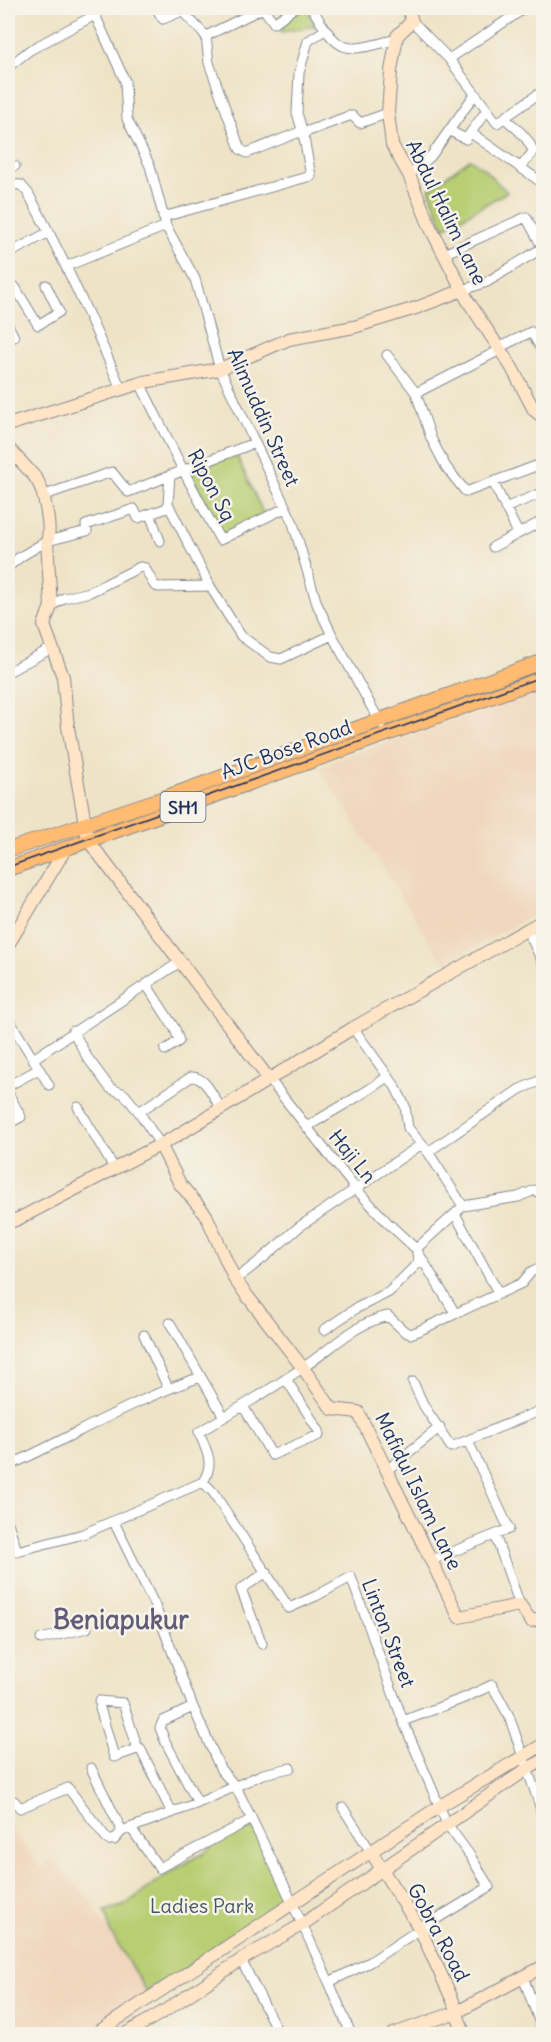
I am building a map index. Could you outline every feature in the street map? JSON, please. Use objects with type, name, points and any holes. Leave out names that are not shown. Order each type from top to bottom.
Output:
[{"type":"main road","points":[[8,850],[300,750],[543,661]]},
{"type":"main road","name":"AJC Bose Road","points":[[8,869],[543,678]]},
{"type":"street","points":[[156,8],[163,19],[182,11],[206,36],[209,63],[240,149],[247,153],[349,116],[353,116],[360,123],[388,113]]},
{"type":"street","points":[[206,36],[263,8],[273,23],[294,8]]},
{"type":"street","points":[[312,8],[325,30],[339,45],[358,49],[397,39]]},
{"type":"street","points":[[408,8],[412,21],[449,59],[497,123],[543,90]]},
{"type":"street","points":[[449,59],[525,8]]},
{"type":"street","points":[[8,67],[30,50],[95,11]]},
{"type":"street","name":"Alimuddin Street","points":[[95,11],[125,81],[127,119],[150,166],[164,221],[195,279],[220,369],[293,523],[317,604],[387,734]]},
{"type":"street","name":"Abdul Halim Lane","points":[[412,21],[397,39],[391,71],[388,113],[392,146],[409,175],[430,227],[463,290],[512,368],[534,410],[543,418]]},
{"type":"street","points":[[67,266],[164,221],[311,176],[297,113],[299,73],[308,41],[325,30]]},
{"type":"street","points":[[409,175],[427,160],[475,94]]},
{"type":"street","points":[[450,131],[466,139],[487,110]]},
{"type":"street","points":[[505,118],[527,138],[532,146],[533,152],[520,168]]},
{"type":"street","points":[[471,133],[543,184]]},
{"type":"street","points":[[8,184],[21,185],[25,188],[67,266],[121,389]]},
{"type":"street","points":[[8,425],[140,383],[220,369],[289,339],[354,327],[416,308],[487,282],[543,248],[526,218],[444,254]]},
{"type":"street","points":[[8,254],[49,232]]},
{"type":"street","points":[[8,290],[15,287],[38,325],[60,312],[46,285]]},
{"type":"street","points":[[8,325],[14,337]]},
{"type":"street","points":[[416,393],[531,332],[543,353]]},
{"type":"street","points":[[387,355],[416,393],[431,438],[446,467],[466,492],[543,463]]},
{"type":"street","name":"Ripon Sq","points":[[140,383],[220,540],[285,508]]},
{"type":"street","points":[[42,496],[112,472],[128,492],[254,443]]},
{"type":"street","points":[[8,448],[38,482],[48,519],[51,606],[44,625],[63,677],[68,727],[88,840],[269,1079]]},
{"type":"street","points":[[170,475],[168,504],[210,586],[241,636],[272,658],[281,659],[332,635]]},
{"type":"street","points":[[493,482],[518,533]]},
{"type":"street","points":[[505,508],[543,492]]},
{"type":"street","points":[[8,567],[47,541],[87,531],[86,525],[134,508],[138,518],[170,507]]},
{"type":"street","points":[[150,514],[160,541]]},
{"type":"street","points":[[493,547],[543,520]]},
{"type":"street","points":[[51,606],[64,598],[90,592],[140,567],[145,568],[154,585],[158,587],[210,586]]},
{"type":"street","points":[[8,672],[52,648]]},
{"type":"street","points":[[8,945],[66,848]]},
{"type":"street","points":[[8,1223],[160,1144],[353,1028],[543,920]]},
{"type":"street","points":[[527,929],[543,965]]},
{"type":"street","points":[[33,1059],[180,962]]},
{"type":"street","points":[[146,984],[176,1029],[179,1041],[165,1050]]},
{"type":"street","points":[[8,1018],[49,1085]]},
{"type":"street","points":[[353,1028],[388,1076],[405,1106],[408,1128],[425,1148],[463,1206]]},
{"type":"street","points":[[73,1031],[87,1057],[110,1088],[124,1094],[160,1144]]},
{"type":"street","points":[[8,1086],[39,1069]]},
{"type":"street","points":[[307,1127],[333,1109],[369,1091],[388,1076]]},
{"type":"street","points":[[139,1112],[191,1077],[202,1079],[221,1108]]},
{"type":"street","name":"Haji Ln","points":[[269,1079],[355,1188],[416,1249],[454,1313]]},
{"type":"street","points":[[234,1280],[299,1227],[355,1188],[520,1089],[543,1079]]},
{"type":"street","points":[[8,1093],[21,1118],[11,1122]]},
{"type":"street","points":[[78,1107],[114,1168]]},
{"type":"street","name":"Mafidul Islam Lane","points":[[160,1144],[180,1184],[206,1215],[234,1280],[332,1409],[358,1412],[459,1617],[520,1605]]},
{"type":"street","points":[[324,1330],[355,1309],[389,1292],[419,1262],[416,1249],[463,1206],[518,1197],[535,1190],[543,1196]]},
{"type":"street","points":[[455,1214],[499,1294]]},
{"type":"street","points":[[8,1523],[17,1551],[83,1534],[202,1482],[209,1472],[210,1462],[199,1432],[303,1368],[342,1338],[378,1318],[388,1316],[410,1334],[522,1283],[531,1272],[543,1265]]},
{"type":"street","points":[[170,1323],[225,1417]]},
{"type":"street","points":[[144,1335],[168,1388]]},
{"type":"street","points":[[8,1466],[168,1388],[201,1377]]},
{"type":"street","points":[[243,1406],[272,1455],[319,1435],[319,1431],[285,1379]]},
{"type":"street","points":[[413,1382],[424,1406],[440,1427],[451,1447],[543,1409]]},
{"type":"street","points":[[387,1470],[440,1427]]},
{"type":"street","points":[[432,1560],[509,1529],[468,1441]]},
{"type":"street","name":"Linton Street","points":[[202,1482],[213,1492],[289,1608],[351,1577],[403,1721],[447,1824],[489,1887],[420,1929]]},
{"type":"street","points":[[114,1522],[155,1606],[221,1770],[236,1787],[252,1819],[303,1924],[351,2034]]},
{"type":"street","points":[[495,1535],[520,1605],[531,1621],[543,1618]]},
{"type":"street","points":[[262,1644],[241,1589],[267,1572]]},
{"type":"street","points":[[41,1638],[87,1628]]},
{"type":"street","points":[[403,1721],[492,1685],[509,1716],[540,1806],[543,1828]]},
{"type":"street","points":[[138,1749],[114,1757],[99,1704],[123,1703],[138,1749],[140,1748],[172,1813]]},
{"type":"street","points":[[194,1707],[163,1721],[160,1728],[198,1803]]},
{"type":"street","points":[[95,2034],[440,1806],[543,1744]]},
{"type":"street","points":[[125,2034],[163,2012],[241,1960],[303,1924],[543,1760]]},
{"type":"street","points":[[91,1768],[127,1830],[159,1868],[252,1819]]},
{"type":"street","points":[[14,1801],[20,1808],[68,1788],[108,1840],[114,1840],[127,1830],[198,1803],[263,1774],[290,1768]]},
{"type":"street","points":[[343,1808],[371,1852]]},
{"type":"street","name":"Gobra Road","points":[[371,1852],[420,1929],[457,2012],[464,2034]]},
{"type":"street","points":[[329,1982],[370,1962],[420,1929]]},
{"type":"street","points":[[241,1960],[279,2034]]},
{"type":"street","points":[[393,2034],[457,2012],[543,1966]]},
{"type":"street","points":[[523,1977],[543,2034]]},
{"type":"shaded area","points":[[543,683],[543,909],[444,964],[319,767]]},
{"type":"shaded area","points":[[8,1826],[42,1868],[52,1858],[92,1903],[151,2001],[121,2034],[8,2034]]},
{"type":"green space","points":[[295,8],[307,8],[315,26],[282,32],[276,21]]},
{"type":"green space","points":[[470,159],[484,169],[507,192],[444,228],[429,189]]},
{"type":"green space","points":[[235,452],[264,515],[222,536],[191,473]]},
{"type":"green space","name":"Ladies Park","points":[[250,1827],[260,1833],[285,1893],[234,1937],[189,1965],[178,1976],[150,1987],[148,1995],[111,1933],[105,1911],[123,1906],[172,1871],[204,1853],[221,1838]]},
{"type":"tram line","points":[[8,867],[544,676]]},
{"type":"district","name":"Beniapukur","points":[[121,1619]]}]
